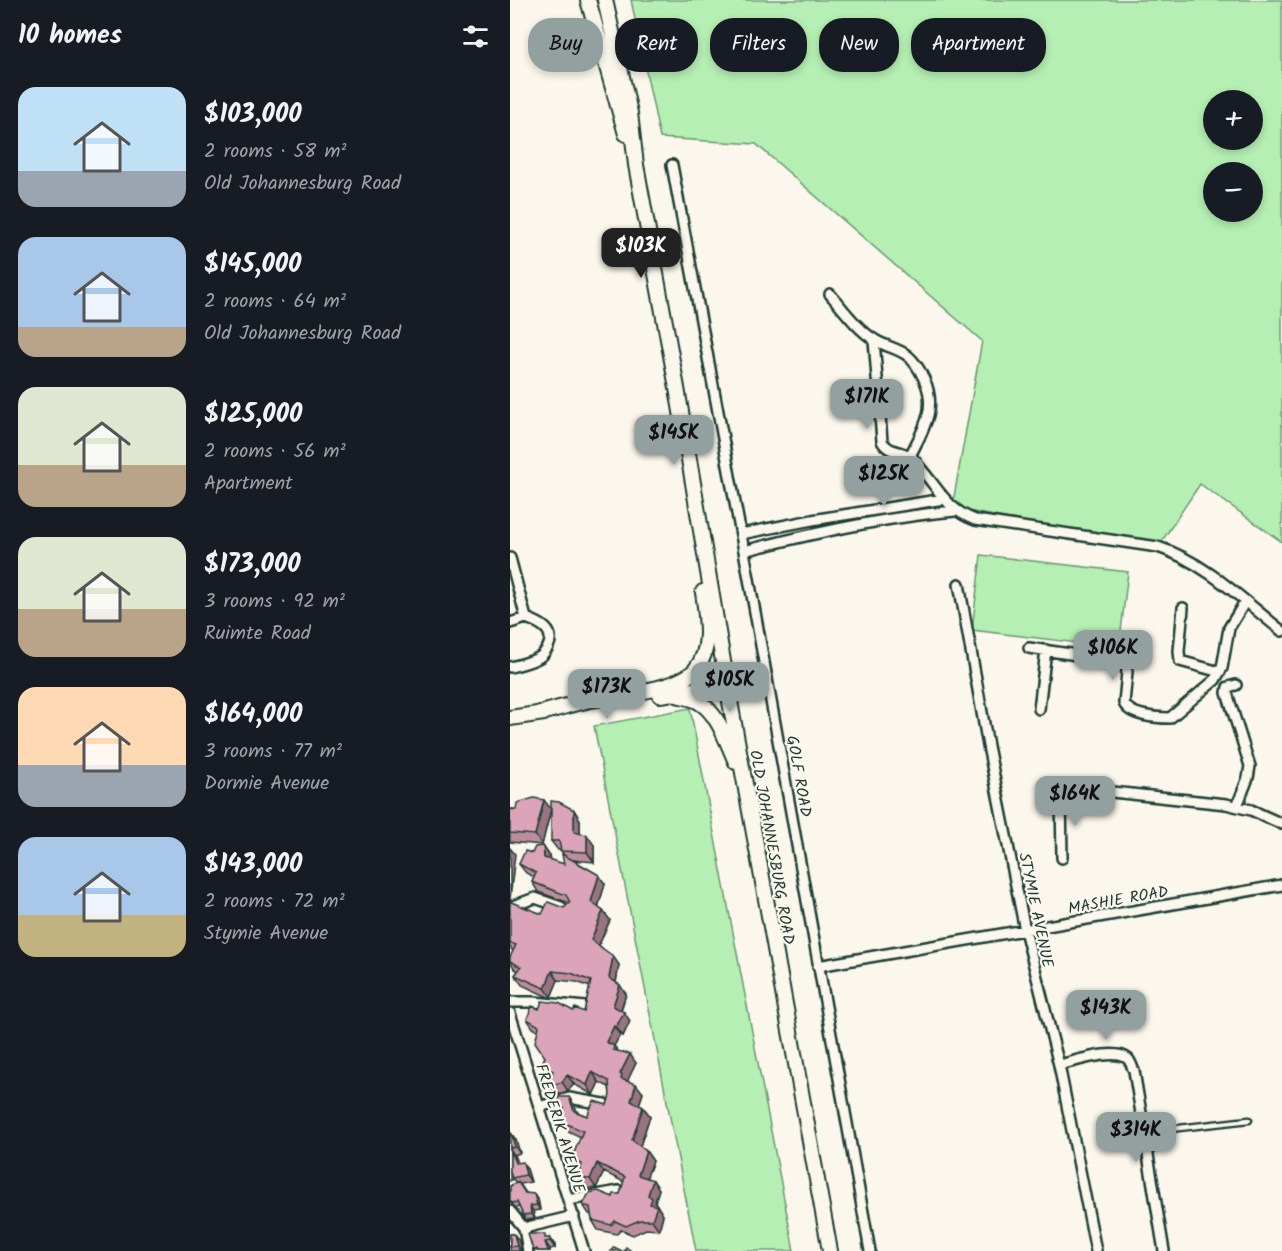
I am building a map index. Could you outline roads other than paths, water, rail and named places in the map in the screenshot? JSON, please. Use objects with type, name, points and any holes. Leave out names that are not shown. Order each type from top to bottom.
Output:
[{"type":"main road","name":"OLD JOHANNESBURG ROAD","points":[[588,0],[636,165]]},
{"type":"main road","name":"OLD JOHANNESBURG ROAD","points":[[605,0],[630,113],[636,165],[727,685],[830,1251]]},
{"type":"main road","points":[[536,714],[589,700],[674,684],[697,668],[704,654],[706,638],[700,575],[702,538]]},
{"type":"main road","points":[[510,718],[727,685]]},
{"type":"main road","points":[[672,693],[697,700],[707,708],[719,726],[744,780]]},
{"type":"street","name":"GOLF ROAD","points":[[672,165],[870,1251]]},
{"type":"street","points":[[830,294],[874,340],[901,351],[910,358],[927,386],[931,408],[927,423],[910,456]]},
{"type":"street","points":[[874,340],[882,441],[887,448],[910,456],[955,511],[975,520],[1158,547],[1201,568],[1282,631]]},
{"type":"street","points":[[741,534],[944,499]]},
{"type":"street","points":[[744,551],[862,524],[924,513],[955,511]]},
{"type":"street","points":[[510,558],[526,618]]},
{"type":"street","name":"STYMIE AVENUE","points":[[959,584],[1024,930],[1059,1065],[1096,1251]]},
{"type":"street","points":[[1029,648],[1125,662],[1127,672],[1125,707],[1132,712],[1164,718],[1176,715],[1215,680],[1220,672],[1229,628],[1245,602]]},
{"type":"street","points":[[1184,608],[1180,661],[1220,672]]},
{"type":"street","points":[[510,624],[526,618],[546,627],[551,641],[539,658],[510,667]]},
{"type":"street","points":[[1039,709],[1046,650]]},
{"type":"street","points":[[727,685],[767,677]]},
{"type":"street","points":[[1236,685],[1228,687],[1227,693],[1250,766],[1248,778],[1237,806]]},
{"type":"street","points":[[1062,858],[1061,796],[1066,789],[1097,789],[1237,806],[1282,824]]},
{"type":"street","name":"MASHIE ROAD","points":[[818,966],[1282,885]]},
{"type":"street","points":[[510,908],[535,898],[570,910]]},
{"type":"street","points":[[510,1002],[585,1007]]},
{"type":"street","name":"FREDERIK AVENUE","points":[[510,1016],[584,1251]]},
{"type":"street","points":[[1059,1065],[1109,1054],[1121,1054],[1129,1060],[1134,1071],[1164,1251]]},
{"type":"street","points":[[539,1107],[569,1098],[604,1104]]},
{"type":"street","points":[[568,1200],[619,1191]]},
{"type":"street","points":[[510,1211],[524,1228],[528,1251]]},
{"type":"street","points":[[524,1228],[574,1216]]},
{"type":"lane","points":[[1144,1132],[1249,1120]]}]
